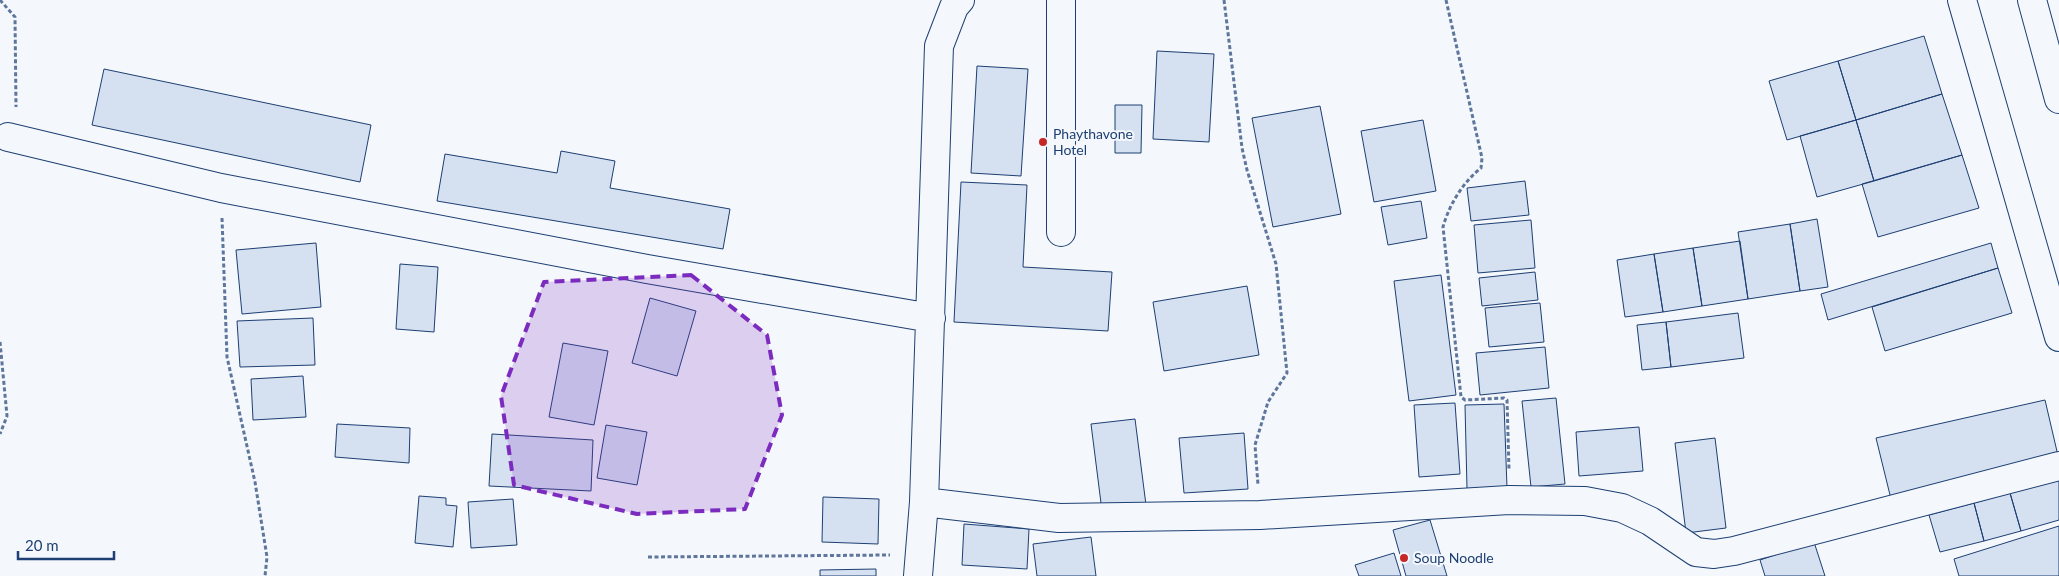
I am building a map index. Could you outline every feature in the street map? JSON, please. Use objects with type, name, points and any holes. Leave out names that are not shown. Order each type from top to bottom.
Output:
[{"type":"main road","points":[[1061,0],[1062,232]]},
{"type":"main road","points":[[1962,0],[2059,337]]},
{"type":"main road","points":[[2032,0],[2059,99]]},
{"type":"main road","points":[[918,566],[924,502],[939,46],[953,2]]},
{"type":"main road","points":[[8,137],[221,188],[647,269],[931,318]]},
{"type":"main road","points":[[924,502],[1059,518],[1260,515],[1509,500],[1585,501],[1622,508],[1650,521],[1696,552],[1714,554],[1734,551],[2059,466]]},
{"type":"path","points":[[0,0],[15,18],[16,108],[8,137]]},
{"type":"path","points":[[1224,0],[1242,148],[1276,264],[1287,373],[1268,402],[1255,445],[1260,515]]},
{"type":"path","points":[[1446,0],[1482,158],[1481,168],[1472,174],[1448,211],[1443,227],[1461,396],[1465,400],[1504,398],[1507,400],[1509,500]]},
{"type":"path","points":[[221,188],[227,357],[255,482],[266,557],[265,576]]},
{"type":"path","points":[[0,342],[8,416],[0,434]]},
{"type":"path","points":[[648,557],[918,566]]},
{"type":"highlighted area","points":[[691,275],[767,335],[782,415],[745,509],[637,514],[514,485],[501,396],[544,282]]},
{"type":"building","points":[[1924,36],[1942,94],[1856,120],[1838,61]]},
{"type":"building","points":[[1157,51],[1214,54],[1209,142],[1153,139]]},
{"type":"building","points":[[1838,61],[1856,120],[1787,140],[1769,81]]},
{"type":"building","points":[[977,66],[1028,69],[1021,176],[971,173]]},
{"type":"building","points":[[104,69],[371,125],[360,182],[92,125]]},
{"type":"building","points":[[1942,94],[1962,155],[1874,181],[1856,120]]},
{"type":"building","points":[[1115,105],[1142,105],[1141,153],[1115,153]]},
{"type":"building","points":[[1320,106],[1341,214],[1273,227],[1252,118]]},
{"type":"building","points":[[1423,120],[1436,191],[1374,202],[1361,131]]},
{"type":"building","points":[[1856,120],[1874,181],[1817,197],[1800,136]]},
{"type":"building","points":[[561,151],[615,161],[610,188],[730,209],[723,249],[437,201],[445,154],[557,173]]},
{"type":"building","points":[[1962,155],[1979,208],[1878,237],[1862,184]]},
{"type":"building","points":[[1525,181],[1529,215],[1471,221],[1467,188]]},
{"type":"building","points":[[961,182],[1027,185],[1023,267],[1112,272],[1108,331],[954,322]]},
{"type":"building","points":[[1421,201],[1427,238],[1388,245],[1381,207]]},
{"type":"building","points":[[1817,219],[1828,287],[1800,291],[1790,224]]},
{"type":"building","points":[[1531,220],[1535,268],[1478,273],[1474,225]]},
{"type":"building","points":[[1790,224],[1800,291],[1748,299],[1738,232]]},
{"type":"building","points":[[1740,241],[1748,299],[1702,306],[1693,248]]},
{"type":"building","points":[[316,243],[321,307],[242,314],[236,250]]},
{"type":"building","points":[[1991,243],[1998,268],[1828,320],[1821,294]]},
{"type":"building","points":[[1693,248],[1702,306],[1663,312],[1654,254]]},
{"type":"building","points":[[1654,254],[1663,312],[1625,317],[1617,260]]},
{"type":"building","points":[[400,264],[438,267],[434,332],[396,329]]},
{"type":"building","points":[[1998,268],[2012,313],[1885,351],[1872,307]]},
{"type":"building","points":[[1535,272],[1538,300],[1482,306],[1479,278]]},
{"type":"building","points":[[1441,275],[1456,395],[1409,401],[1394,281]]},
{"type":"building","points":[[1247,286],[1259,355],[1164,371],[1153,302]]},
{"type":"building","points":[[650,298],[696,311],[677,376],[632,363]]},
{"type":"building","points":[[1540,303],[1544,342],[1489,347],[1485,308]]},
{"type":"building","points":[[1738,313],[1744,358],[1671,367],[1666,322]]},
{"type":"building","points":[[313,318],[315,365],[240,367],[237,321]]},
{"type":"building","points":[[1666,322],[1671,367],[1642,370],[1637,325]]},
{"type":"building","points":[[563,343],[608,351],[594,425],[549,417]]},
{"type":"building","points":[[1545,347],[1549,388],[1480,395],[1476,353]]},
{"type":"building","points":[[303,376],[306,417],[253,420],[251,379]]},
{"type":"building","points":[[1556,398],[1565,484],[1531,487],[1522,401]]},
{"type":"building","points":[[2045,400],[2059,460],[1891,499],[1876,438]]},
{"type":"building","points":[[1455,403],[1460,474],[1419,477],[1414,405]]},
{"type":"building","points":[[1504,404],[1507,488],[1467,489],[1465,405]]},
{"type":"building","points":[[1135,419],[1146,505],[1102,511],[1091,424]]},
{"type":"building","points":[[337,424],[410,428],[409,463],[335,457]]},
{"type":"building","points":[[606,425],[647,432],[637,485],[597,478]]},
{"type":"building","points":[[1639,427],[1643,471],[1579,476],[1576,432]]},
{"type":"building","points":[[1244,433],[1248,489],[1184,493],[1179,438]]},
{"type":"building","points":[[492,434],[593,440],[591,491],[489,486]]},
{"type":"building","points":[[1715,438],[1726,528],[1686,533],[1675,443]]},
{"type":"building","points":[[2059,480],[2059,520],[2021,531],[2010,493]]},
{"type":"building","points":[[2010,493],[2021,531],[1984,541],[1974,503]]},
{"type":"building","points":[[419,496],[446,498],[446,505],[457,506],[453,547],[415,543]]},
{"type":"building","points":[[823,497],[879,499],[878,544],[822,542]]},
{"type":"building","points":[[513,499],[517,545],[471,548],[468,502]]},
{"type":"building","points":[[1974,503],[1984,541],[1940,552],[1929,515]]},
{"type":"building","points":[[1430,520],[1447,576],[1406,576],[1393,530]]},
{"type":"building","points":[[964,524],[1029,529],[1027,569],[962,565]]},
{"type":"building","points":[[2059,526],[2059,576],[1959,576],[1954,559]]},
{"type":"building","points":[[1091,537],[1096,576],[1037,576],[1033,544]]},
{"type":"building","points":[[1814,542],[1825,576],[1765,576],[1760,560]]},
{"type":"building","points":[[1394,553],[1401,576],[1359,576],[1355,565]]},
{"type":"building","points":[[876,569],[876,576],[820,576],[820,570]]},
{"type":"place","name":"Phaythavone Hotel","points":[[1043,142]]},
{"type":"place","name":"Soup Noodle","points":[[1404,558]]}]
